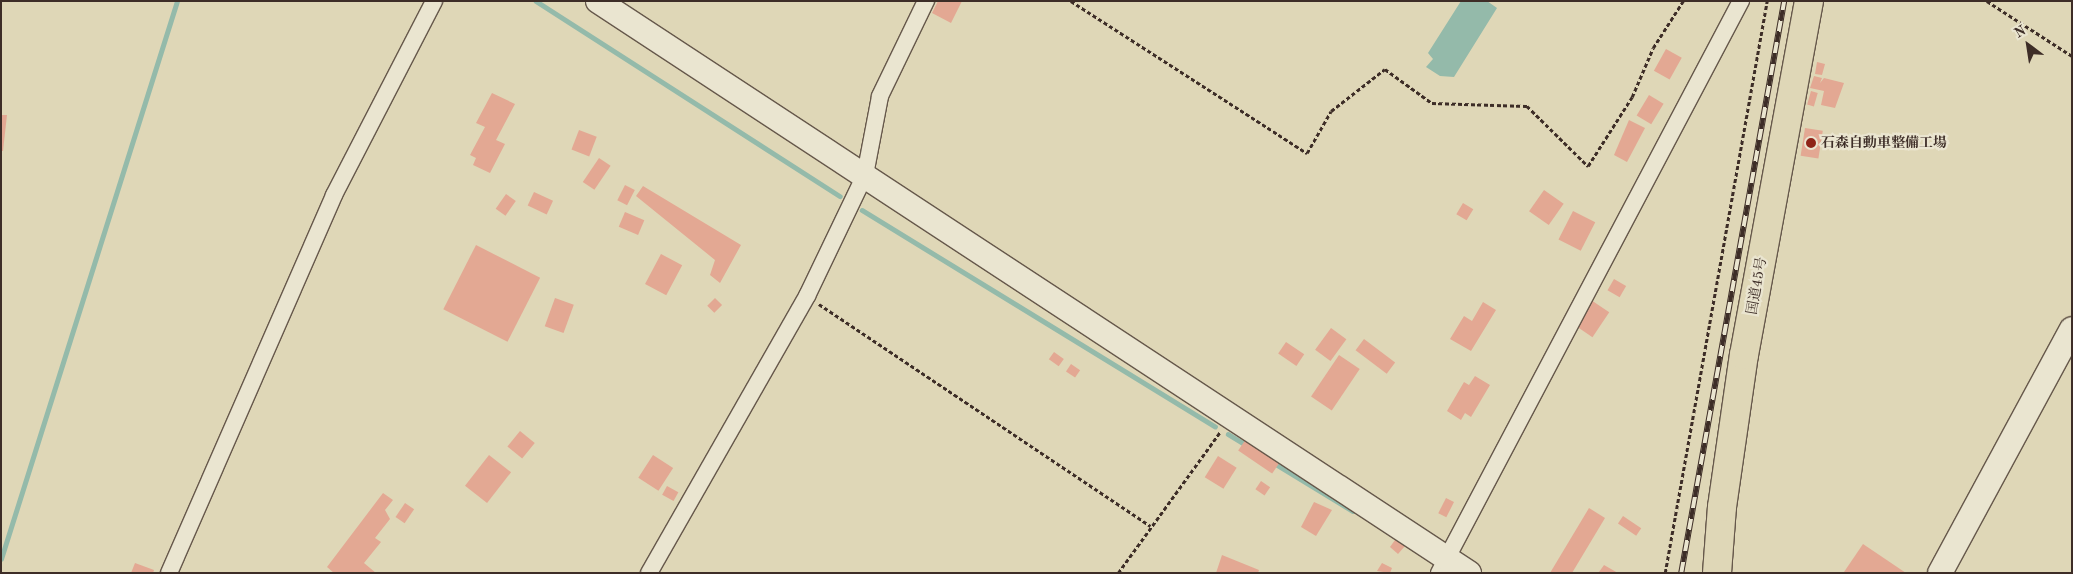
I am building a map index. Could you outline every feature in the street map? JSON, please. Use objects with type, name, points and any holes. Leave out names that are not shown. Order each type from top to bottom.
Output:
[{"type":"highway","name":"国道45号","points":[[1718,573],[1722,507],[1744,355],[1809,1]]},
{"type":"street","points":[[169,573],[334,195],[434,1]]},
{"type":"street","points":[[598,1],[865,175],[1231,418],[1443,566],[1469,573]]},
{"type":"street","points":[[649,573],[807,296],[865,175],[880,96],[926,1]]},
{"type":"street","points":[[1443,566],[1741,1]]},
{"type":"street","points":[[1940,573],[2072,329]]},
{"type":"path","points":[[1071,1],[1307,154],[1332,111],[1386,69],[1432,103],[1527,106],[1588,166],[1632,97],[1653,48],[1683,1]]},
{"type":"path","points":[[1666,573],[1767,1]]},
{"type":"path","points":[[1987,1],[2072,56]]},
{"type":"path","points":[[807,296],[1150,526]]},
{"type":"path","points":[[1118,573],[1150,526],[1231,418]]},
{"type":"shaded area","points":[[1461,1],[1487,1],[1497,8],[1454,77],[1440,76],[1426,67],[1433,59],[1428,53]]},
{"type":"building","points":[[938,1],[962,1],[951,23],[932,13]]},
{"type":"building","points":[[1666,49],[1682,58],[1670,80],[1654,71]]},
{"type":"building","points":[[1817,62],[1825,64],[1822,75],[1815,74]]},
{"type":"building","points":[[1814,76],[1822,78],[1820,83],[1824,78],[1844,83],[1835,108],[1821,105],[1824,91],[1810,88]]},
{"type":"building","points":[[1811,91],[1818,93],[1814,106],[1807,104]]},
{"type":"building","points":[[492,93],[515,104],[496,140],[505,144],[490,173],[473,165],[476,158],[470,155],[485,127],[476,123]]},
{"type":"building","points":[[1649,95],[1664,104],[1651,124],[1637,116]]},
{"type":"building","points":[[1,115],[7,115],[3,151],[1,151]]},
{"type":"building","points":[[1629,120],[1645,128],[1627,162],[1614,155]]},
{"type":"building","name":"石森自動車整備工場","points":[[1805,128],[1823,131],[1818,158],[1801,156]]},
{"type":"building","points":[[579,130],[597,137],[589,156],[571,150]]},
{"type":"building","points":[[599,158],[611,166],[594,190],[583,182]]},
{"type":"building","points":[[625,185],[635,190],[627,205],[617,200]]},
{"type":"building","points":[[643,186],[741,245],[720,283],[710,275],[715,260],[636,196]]},
{"type":"building","points":[[1544,190],[1564,204],[1549,225],[1529,211]]},
{"type":"building","points":[[534,192],[553,201],[547,214],[528,206]]},
{"type":"building","points":[[506,194],[516,201],[506,216],[496,209]]},
{"type":"building","points":[[1463,203],[1473,209],[1467,220],[1456,214]]},
{"type":"building","points":[[1573,211],[1595,222],[1581,251],[1558,240]]},
{"type":"building","points":[[625,212],[644,220],[638,235],[619,227]]},
{"type":"building","points":[[476,245],[540,278],[507,342],[443,309]]},
{"type":"building","points":[[661,254],[682,265],[666,295],[645,284]]},
{"type":"building","points":[[1614,279],[1626,286],[1620,297],[1608,290]]},
{"type":"building","points":[[555,298],[574,305],[564,333],[545,326]]},
{"type":"building","points":[[715,298],[722,305],[714,313],[707,306]]},
{"type":"building","points":[[1591,300],[1609,312],[1592,337],[1574,325]]},
{"type":"building","points":[[1483,302],[1496,310],[1471,351],[1450,339],[1464,316],[1472,321]]},
{"type":"building","points":[[1331,328],[1346,339],[1331,361],[1315,350]]},
{"type":"building","points":[[1364,339],[1395,362],[1387,374],[1356,350]]},
{"type":"building","points":[[1286,342],[1304,354],[1296,366],[1278,354]]},
{"type":"building","points":[[1054,352],[1064,359],[1059,366],[1049,359]]},
{"type":"building","points":[[1339,355],[1360,369],[1332,410],[1311,396]]},
{"type":"building","points":[[1071,364],[1080,370],[1075,378],[1066,371]]},
{"type":"building","points":[[1475,376],[1490,385],[1471,417],[1465,413],[1461,420],[1447,411],[1464,382],[1469,385]]},
{"type":"building","points":[[520,431],[535,443],[522,459],[507,447]]},
{"type":"building","points":[[1246,439],[1280,462],[1272,474],[1238,451]]},
{"type":"building","points":[[489,455],[511,472],[487,503],[465,486]]},
{"type":"building","points":[[653,455],[673,468],[658,491],[638,478]]},
{"type":"building","points":[[1218,456],[1237,468],[1223,489],[1205,477]]},
{"type":"building","points":[[1261,481],[1270,487],[1265,495],[1255,489]]},
{"type":"building","points":[[667,486],[678,492],[674,501],[662,495]]},
{"type":"building","points":[[383,493],[393,500],[385,510],[390,519],[375,538],[381,542],[364,563],[376,573],[334,573],[327,567]]},
{"type":"building","points":[[1446,498],[1454,502],[1446,517],[1438,513]]},
{"type":"building","points":[[1314,502],[1332,510],[1316,536],[1301,527]]},
{"type":"building","points":[[405,503],[414,509],[405,523],[395,517]]},
{"type":"building","points":[[1589,508],[1605,518],[1572,573],[1550,573]]},
{"type":"building","points":[[1623,516],[1641,528],[1636,536],[1618,523]]},
{"type":"building","points":[[1395,540],[1405,546],[1398,554],[1390,547]]},
{"type":"building","points":[[1863,544],[1906,573],[1844,572]]},
{"type":"building","points":[[1222,555],[1259,570],[1258,573],[1216,573]]},
{"type":"building","points":[[135,563],[154,570],[153,573],[131,573]]},
{"type":"building","points":[[1382,563],[1392,568],[1390,573],[1377,571]]},
{"type":"building","points":[[1604,565],[1618,573],[1599,572]]},
{"type":"waterway","points":[[1,559],[177,1]]},
{"type":"waterway","points":[[536,1],[840,196]]},
{"type":"waterway","points":[[862,210],[1215,426]]},
{"type":"waterway","points":[[1228,434],[1246,445]]},
{"type":"waterway","points":[[1274,463],[1353,511]]},
{"type":"railway","points":[[1681,573],[1784,1]]},
{"type":"place","name":"石森自動車整備工場","points":[[1811,143]]}]
